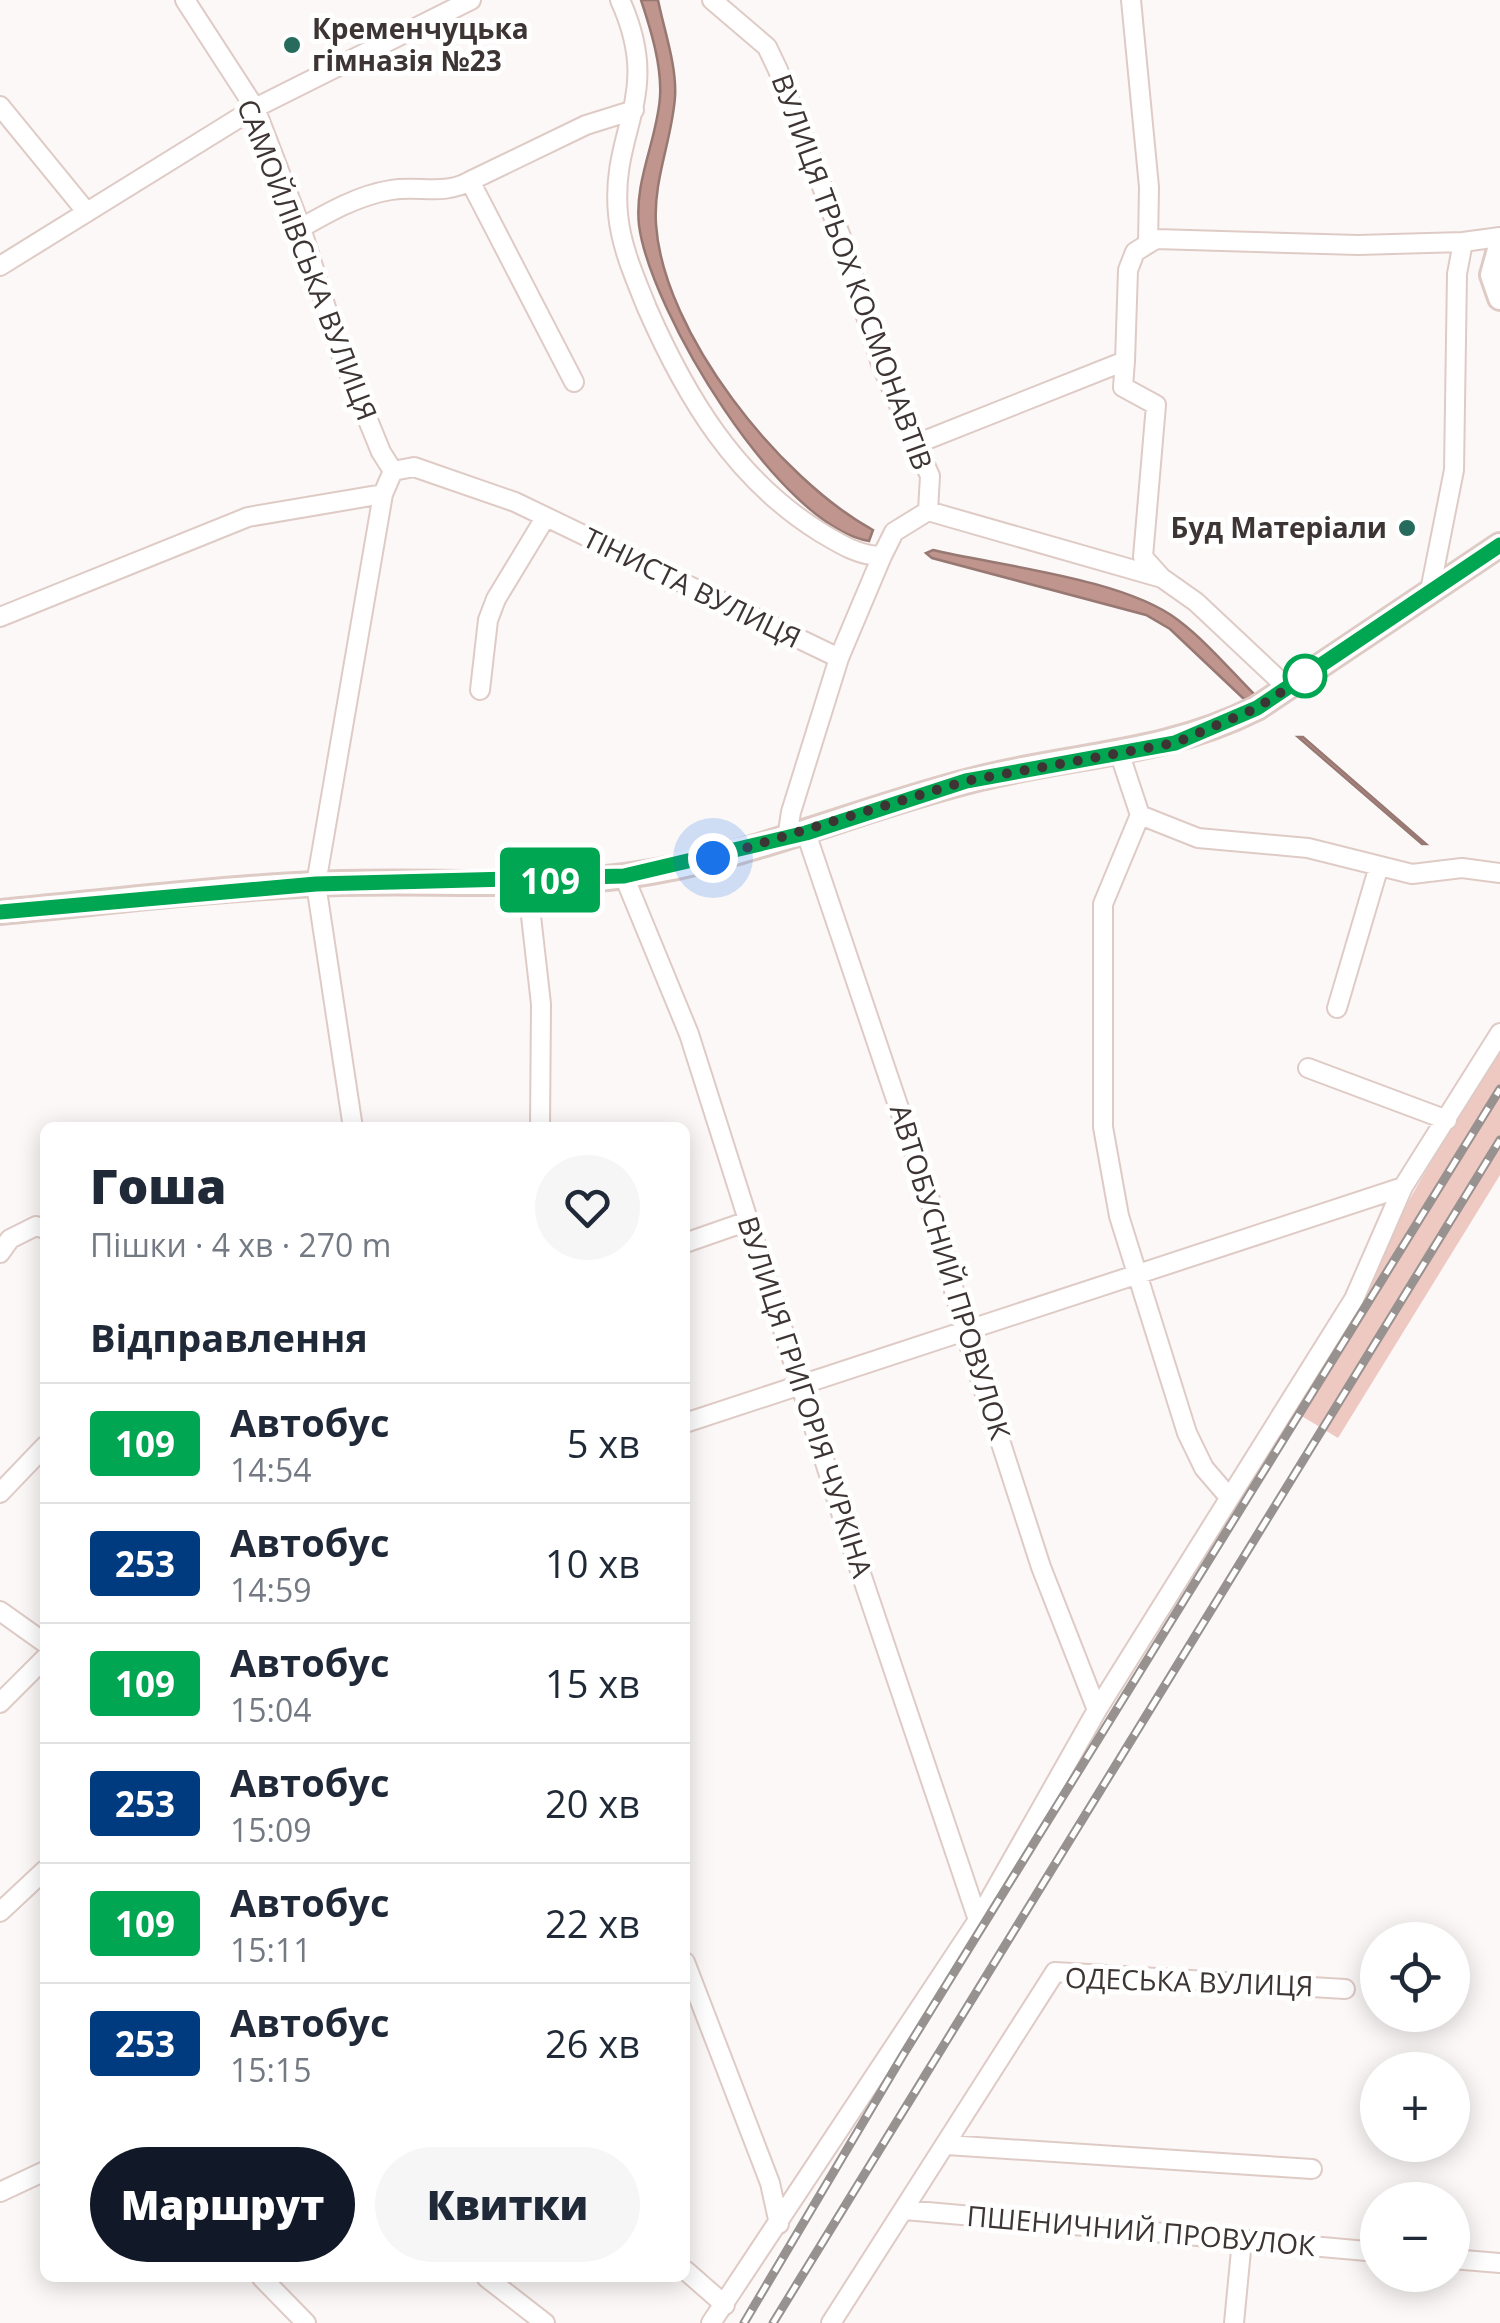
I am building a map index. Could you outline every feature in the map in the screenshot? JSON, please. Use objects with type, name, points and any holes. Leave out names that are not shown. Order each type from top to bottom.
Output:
[{"type":"main road","points":[[1500,246],[1492,276],[1500,298]]},
{"type":"main road","points":[[0,912],[316,884],[624,876],[797,836],[966,781],[1030,766],[1120,755],[1219,728],[1283,691],[1500,546]]},
{"type":"street","name":"САМОЙЛІВСЬКА ВУЛИЦЯ","points":[[186,0],[256,108],[301,228],[339,349],[380,452],[393,471]]},
{"type":"street","points":[[0,266],[85,210],[256,108],[471,0]]},
{"type":"street","points":[[620,0],[640,64],[616,195],[619,228],[634,276],[689,397],[729,453],[780,503],[838,543],[866,556],[882,556]]},
{"type":"street","name":"ВУЛИЦЯ ТРЬОХ КОСМОНАВТІВ","points":[[712,0],[767,47],[778,70],[841,237],[881,364],[930,476],[928,511]]},
{"type":"street","points":[[1131,0],[1149,187],[1148,244]]},
{"type":"street","points":[[0,106],[85,210]]},
{"type":"street","points":[[301,228],[366,195],[396,188],[438,192],[470,181],[586,125],[634,110]]},
{"type":"street","points":[[470,181],[574,382]]},
{"type":"street","points":[[1283,691],[1279,680],[1143,557],[1156,405],[1123,387],[1128,270],[1135,252],[1156,239],[1358,245],[1500,237]]},
{"type":"street","points":[[1430,591],[1454,470],[1457,274],[1463,242]]},
{"type":"street","points":[[916,444],[1125,362]]},
{"type":"street","name":"ТІНИСТА ВУЛИЦЯ","points":[[393,471],[414,467],[515,502],[840,658]]},
{"type":"street","points":[[352,1122],[316,884],[383,494],[393,471]]},
{"type":"street","points":[[0,617],[248,517],[383,494]]},
{"type":"street","points":[[797,836],[791,812],[840,658],[894,532],[928,511],[1162,578]]},
{"type":"street","points":[[480,690],[488,620],[496,599],[545,518]]},
{"type":"street","points":[[1120,755],[1140,815],[1104,904],[1104,1127],[1119,1216],[1187,1433],[1204,1468],[1228,1496]]},
{"type":"street","points":[[1140,815],[1198,838],[1308,848],[1412,874],[1462,868],[1500,873]]},
{"type":"street","name":"АВТОБУСНИЙ ПРОВУЛОК","points":[[797,836],[930,1200],[965,1332],[1041,1568],[1097,1710]]},
{"type":"street","points":[[1336,1008],[1379,866]]},
{"type":"street","name":"ВУЛИЦЯ ГРИГОРІЯ ЧУРКІНА","points":[[624,876],[689,1034],[804,1385],[851,1544],[978,1920]]},
{"type":"street","points":[[527,881],[541,1004],[540,1122]]},
{"type":"street","points":[[690,2278],[713,2317],[779,2224],[978,1920],[1097,1710],[1354,1300],[1403,1187],[1500,1033]]},
{"type":"street","points":[[1308,1068],[1447,1120]]},
{"type":"street","points":[[690,1421],[1403,1187]]},
{"type":"street","points":[[690,1241],[748,1221]]},
{"type":"street","points":[[0,1254],[10,1239],[40,1227]]},
{"type":"street","points":[[0,1493],[40,1451]]},
{"type":"street","points":[[0,1611],[40,1639]]},
{"type":"street","points":[[0,1704],[40,1663]]},
{"type":"street","points":[[0,1912],[40,1875]]},
{"type":"street","name":"ОДЕСЬКА ВУЛИЦЯ","points":[[831,2323],[1055,1972],[1345,1989]]},
{"type":"street","points":[[690,1975],[763,2166],[779,2224]]},
{"type":"street","points":[[946,2144],[1312,2169]]},
{"type":"street","points":[[0,2192],[40,2173]]},
{"type":"street","name":"ПШЕНИЧНИЙ ПРОВУЛОК","points":[[906,2210],[1360,2250]]},
{"type":"street","points":[[1234,2323],[1242,2240]]},
{"type":"street","points":[[1470,2260],[1500,2263]]},
{"type":"street","points":[[266,2282],[306,2323]]},
{"type":"street","points":[[492,2282],[545,2323]]},
{"type":"shaded area","points":[[641,0],[658,0],[674,73],[675,97],[657,192],[656,224],[664,266],[680,311],[703,355],[765,440],[837,507],[873,530],[869,541],[834,527],[797,497],[760,457],[724,410],[667,309],[648,263],[639,225],[640,192],[658,113],[660,85],[655,48]]},
{"type":"shaded area","points":[[933,550],[1095,584],[1155,606],[1199,638],[1256,696],[1244,699],[1170,629],[1146,615],[932,558],[926,553]]},
{"type":"shaded area","points":[[1298,737],[1303,737],[1426,844],[1422,844]]},
{"type":"shaded area","points":[[1500,1041],[1500,1175],[1338,1438],[1290,1409]]},
{"type":"railway","points":[[744,2323],[903,2055],[1500,1089]]},
{"type":"railway","points":[[773,2323],[1500,1140]]},
{"type":"bus line","name":"109","points":[[0,912],[316,884],[624,876],[687,864],[806,833],[966,781],[1075,758],[1120,755],[1219,728],[1257,708],[1500,545]]},
{"type":"place","name":"Кременчуцька гімназія №23","points":[[292,45]]},
{"type":"place","name":"Буд Матерiали","points":[[1407,528]]},
{"type":"route","points":[[713,858],[806,833],[966,781],[1030,766],[1120,755],[1175,743],[1219,728],[1312,672],[1305,676]]}]
